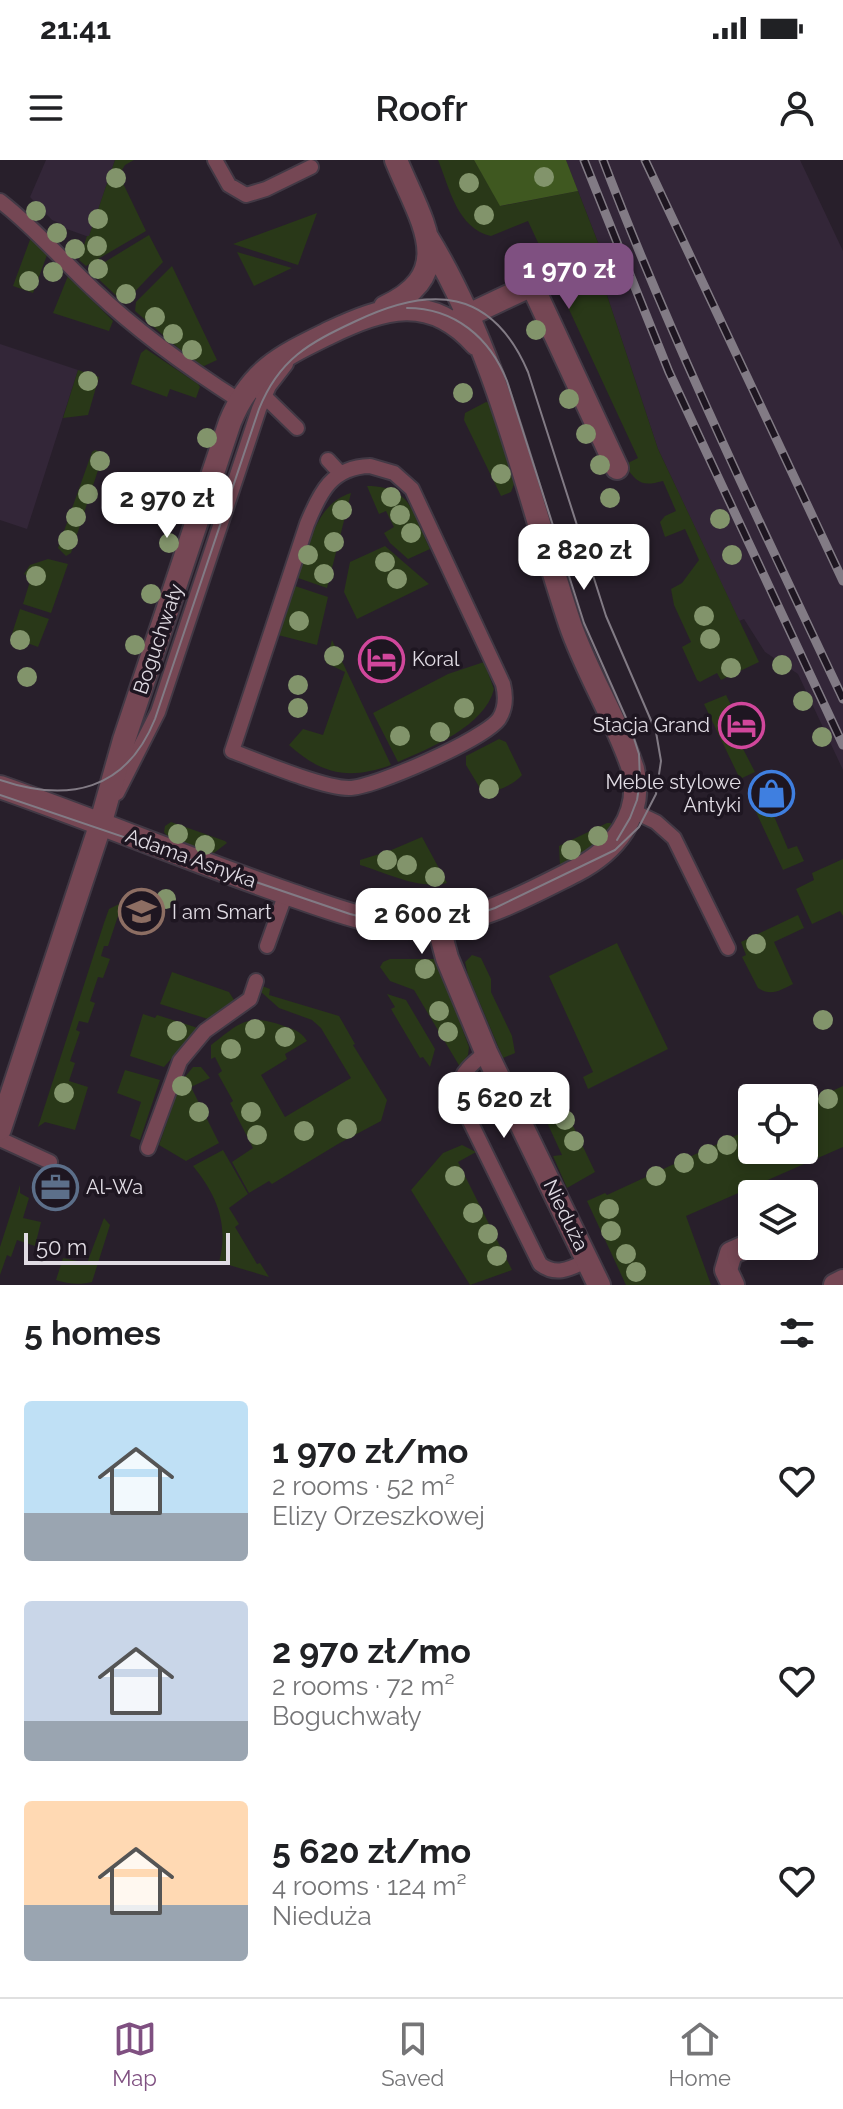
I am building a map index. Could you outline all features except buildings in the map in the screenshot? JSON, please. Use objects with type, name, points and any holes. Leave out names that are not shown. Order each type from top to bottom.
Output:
[{"type":"street","points":[[396,160],[427,237],[457,288],[461,319],[532,285],[617,468]]},
{"type":"street","points":[[355,322],[401,300],[417,286],[429,260],[427,237]]},
{"type":"street","name":"Boguchwały","points":[[0,1129],[101,825],[124,740],[230,422],[275,361],[332,332],[388,310],[407,308],[461,319],[491,373],[572,628],[631,763],[636,791],[633,811]]},
{"type":"street","name":"Adama Asnyka","points":[[0,787],[286,893],[372,920],[401,925],[438,924],[467,918],[495,908],[593,861],[617,839],[633,811]]},
{"type":"street","name":"Nieduża","points":[[438,924],[447,958],[486,1052],[599,1285]]},
{"type":"street","points":[[733,1285],[726,1270],[731,1253],[738,1250]]},
{"type":"street","points":[[835,1285],[843,1281]]},
{"type":"lane","points":[[215,160],[229,185],[246,195],[311,167]]},
{"type":"lane","points":[[0,201],[38,232],[94,290],[143,332],[251,394],[297,428]]},
{"type":"lane","points":[[328,460],[340,473]]},
{"type":"lane","points":[[358,467],[383,468],[412,489],[506,693],[499,718],[483,733],[392,776],[350,788],[325,783],[232,751],[307,524],[323,491],[340,473],[358,467]]},
{"type":"lane","points":[[633,811],[660,825],[674,838],[728,948]]},
{"type":"lane","points":[[267,946],[286,893]]},
{"type":"lane","points":[[148,1148],[180,1061],[205,1031],[250,999],[256,981]]},
{"type":"lane","points":[[486,1052],[463,1073],[458,1086],[474,1131],[540,1264],[553,1271],[562,1271],[588,1260]]},
{"type":"lane","points":[[0,1139],[50,1162]]},
{"type":"shaded area","points":[[46,160],[115,160],[89,237],[52,220],[30,197]]},
{"type":"shaded area","points":[[566,160],[800,160],[843,251],[843,770],[798,674],[765,652],[744,619],[739,621],[658,449],[596,262],[599,245]]},
{"type":"shaded area","points":[[0,344],[78,370],[27,529],[0,520]]},
{"type":"green space","points":[[115,160],[134,160],[125,165],[119,175],[146,231],[86,266],[79,260]]},
{"type":"green space","points":[[438,160],[474,160],[501,206],[578,191],[599,245],[596,262],[658,449],[759,662],[721,680],[717,673],[700,682],[697,680],[682,647],[691,642],[674,605],[671,589],[682,583],[699,560],[685,529],[665,537],[660,522],[676,511],[663,481],[650,484],[640,482],[624,465],[638,458],[528,221],[491,236],[479,232],[456,206]]},
{"type":"green space","points":[[474,160],[566,160],[578,191],[500,206]]},
{"type":"green space","points":[[317,213],[298,265],[233,244]]},
{"type":"green space","points":[[149,235],[163,262],[124,303],[90,271]]},
{"type":"green space","points":[[31,237],[47,255],[33,293],[13,286]]},
{"type":"green space","points":[[237,252],[292,268],[254,286]]},
{"type":"green space","points":[[172,266],[217,360],[204,366],[197,364],[135,311],[136,302]]},
{"type":"green space","points":[[68,276],[113,321],[109,331],[53,313]]},
{"type":"green space","points":[[146,349],[198,384],[200,387],[196,398],[170,389],[167,397],[131,384],[141,353]]},
{"type":"green space","points":[[78,370],[99,377],[88,415],[63,418]]},
{"type":"green space","points":[[486,402],[490,403],[516,479],[511,492],[501,496],[464,420],[465,413]]},
{"type":"green space","points":[[95,450],[103,455],[71,553],[66,556],[58,548]]},
{"type":"green space","points":[[367,486],[393,491],[409,504],[430,549],[408,559],[390,543],[384,533],[394,527],[386,511],[379,514]]},
{"type":"green space","points":[[351,493],[327,588],[298,578],[321,517],[339,499]]},
{"type":"green space","points":[[385,546],[429,584],[357,619],[344,592],[350,562]]},
{"type":"green space","points":[[48,559],[68,564],[51,613],[23,604],[31,578],[24,574],[30,565]]},
{"type":"green space","points":[[295,586],[328,597],[317,645],[278,635]]},
{"type":"green space","points":[[20,609],[49,619],[38,647],[11,637]]},
{"type":"green space","points":[[332,640],[391,765],[362,772],[337,772],[313,763],[289,745],[303,729],[323,735],[345,672],[326,663]]},
{"type":"green space","points":[[484,662],[494,689],[480,714],[455,734],[398,762],[373,713],[448,674]]},
{"type":"green space","points":[[726,695],[733,709],[725,714],[755,772],[740,779],[704,704]]},
{"type":"green space","points":[[499,739],[506,742],[522,775],[515,782],[483,793],[466,765],[466,756]]},
{"type":"green space","points":[[762,788],[788,849],[797,846],[804,861],[783,870],[748,795]]},
{"type":"green space","points":[[171,822],[227,843],[210,856],[167,836],[165,826]]},
{"type":"green space","points":[[611,823],[613,830],[592,851],[560,866],[559,846]]},
{"type":"green space","points":[[422,837],[447,883],[414,882],[360,865],[360,860]]},
{"type":"green space","points":[[843,859],[843,916],[840,911],[812,924],[796,889],[814,880],[812,873]]},
{"type":"green space","points":[[121,903],[127,905],[123,917],[118,916],[108,946],[104,946],[101,956],[110,959],[103,978],[98,977],[90,1001],[95,1003],[88,1023],[79,1021],[76,1030],[80,1032],[70,1061],[75,1063],[69,1081],[88,1087],[75,1130],[45,1122],[38,1127],[109,909]]},
{"type":"green space","points":[[798,915],[804,928],[774,942],[793,984],[776,992],[763,991],[758,988],[742,957],[746,955],[741,942]]},
{"type":"green space","points":[[617,943],[668,1049],[588,1089],[583,1077],[593,1072],[549,976]]},
{"type":"green space","points":[[472,955],[481,958],[491,979],[491,992],[512,1036],[515,1053],[503,1058],[468,975],[465,962]]},
{"type":"green space","points":[[390,959],[437,959],[469,1047],[460,1067],[414,990],[390,981],[380,967]]},
{"type":"green space","points":[[172,972],[229,992],[234,1000],[208,1019],[160,1004]]},
{"type":"green space","points":[[262,986],[270,989],[269,995],[339,1016],[387,1100],[381,1121],[272,1184],[269,1181],[249,1193],[232,1162],[253,1148],[218,1074],[222,1071],[215,1057],[211,1059],[211,1045],[236,1026],[259,1020],[302,1034],[307,1041],[285,1054],[287,1059],[261,1075],[285,1117],[351,1078],[321,1028],[312,1020],[279,1008],[261,992]]},
{"type":"green space","points":[[387,994],[406,1000],[435,1049],[430,1067],[423,1057],[420,1058],[391,1009],[395,1007]]},
{"type":"green space","points":[[143,1014],[155,1018],[157,1015],[198,1028],[164,1067],[130,1056]]},
{"type":"green space","points":[[193,1067],[201,1067],[210,1078],[191,1087],[219,1143],[186,1161],[159,1145],[181,1082]]},
{"type":"green space","points":[[125,1070],[160,1080],[140,1140],[130,1136],[141,1102],[117,1093]]},
{"type":"green space","points":[[843,1086],[843,1147],[818,1158],[818,1098]]},
{"type":"green space","points":[[537,1090],[544,1099],[558,1094],[595,1172],[567,1188],[553,1156],[562,1155],[533,1092]]},
{"type":"green space","points":[[738,1134],[738,1164],[804,1164],[768,1180],[738,1180],[738,1193],[686,1216],[711,1285],[626,1285],[587,1201],[605,1193],[607,1195]]},
{"type":"green space","points":[[462,1145],[476,1152],[458,1162],[512,1270],[470,1285],[411,1190],[443,1153]]},
{"type":"green space","points":[[223,1150],[248,1194],[229,1208],[239,1224],[235,1227],[257,1264],[260,1263],[269,1277],[219,1262],[223,1235],[219,1211],[209,1188],[193,1166]]},
{"type":"green space","points":[[20,1185],[20,1193],[29,1198],[23,1218],[41,1222],[35,1246],[17,1240],[11,1257],[7,1255],[0,1275],[0,1247]]},
{"type":"green space","points":[[104,1218],[110,1225],[92,1282],[74,1284],[56,1280],[63,1258],[87,1263]]},
{"type":"tram line","points":[[0,780],[49,790],[71,790],[92,785],[111,776],[128,762],[143,743],[155,719],[259,409],[276,377],[297,354],[356,321],[409,302],[434,299],[457,302],[478,309],[496,324],[513,344],[528,372],[606,616],[656,732],[661,761],[656,794],[639,827],[615,850],[495,908],[460,920],[429,925],[386,923],[350,914],[0,795]]},
{"type":"tram line","points":[[407,308],[440,313],[469,328],[491,351],[507,381],[584,623],[639,754],[637,800],[617,840]]},
{"type":"railway","points":[[584,160],[669,372],[843,745]]},
{"type":"railway","points":[[603,160],[688,364],[843,699]]},
{"type":"railway","points":[[645,160],[843,581]]},
{"type":"place","name":"Koral","points":[[381,659]]},
{"type":"place","name":"Stacja Grand","points":[[741,725]]},
{"type":"place","name":"Meble stylowe Antyki","points":[[772,793]]},
{"type":"place","name":"I am Smart","points":[[141,912]]},
{"type":"place","name":"Al-Wa","points":[[55,1187]]}]
